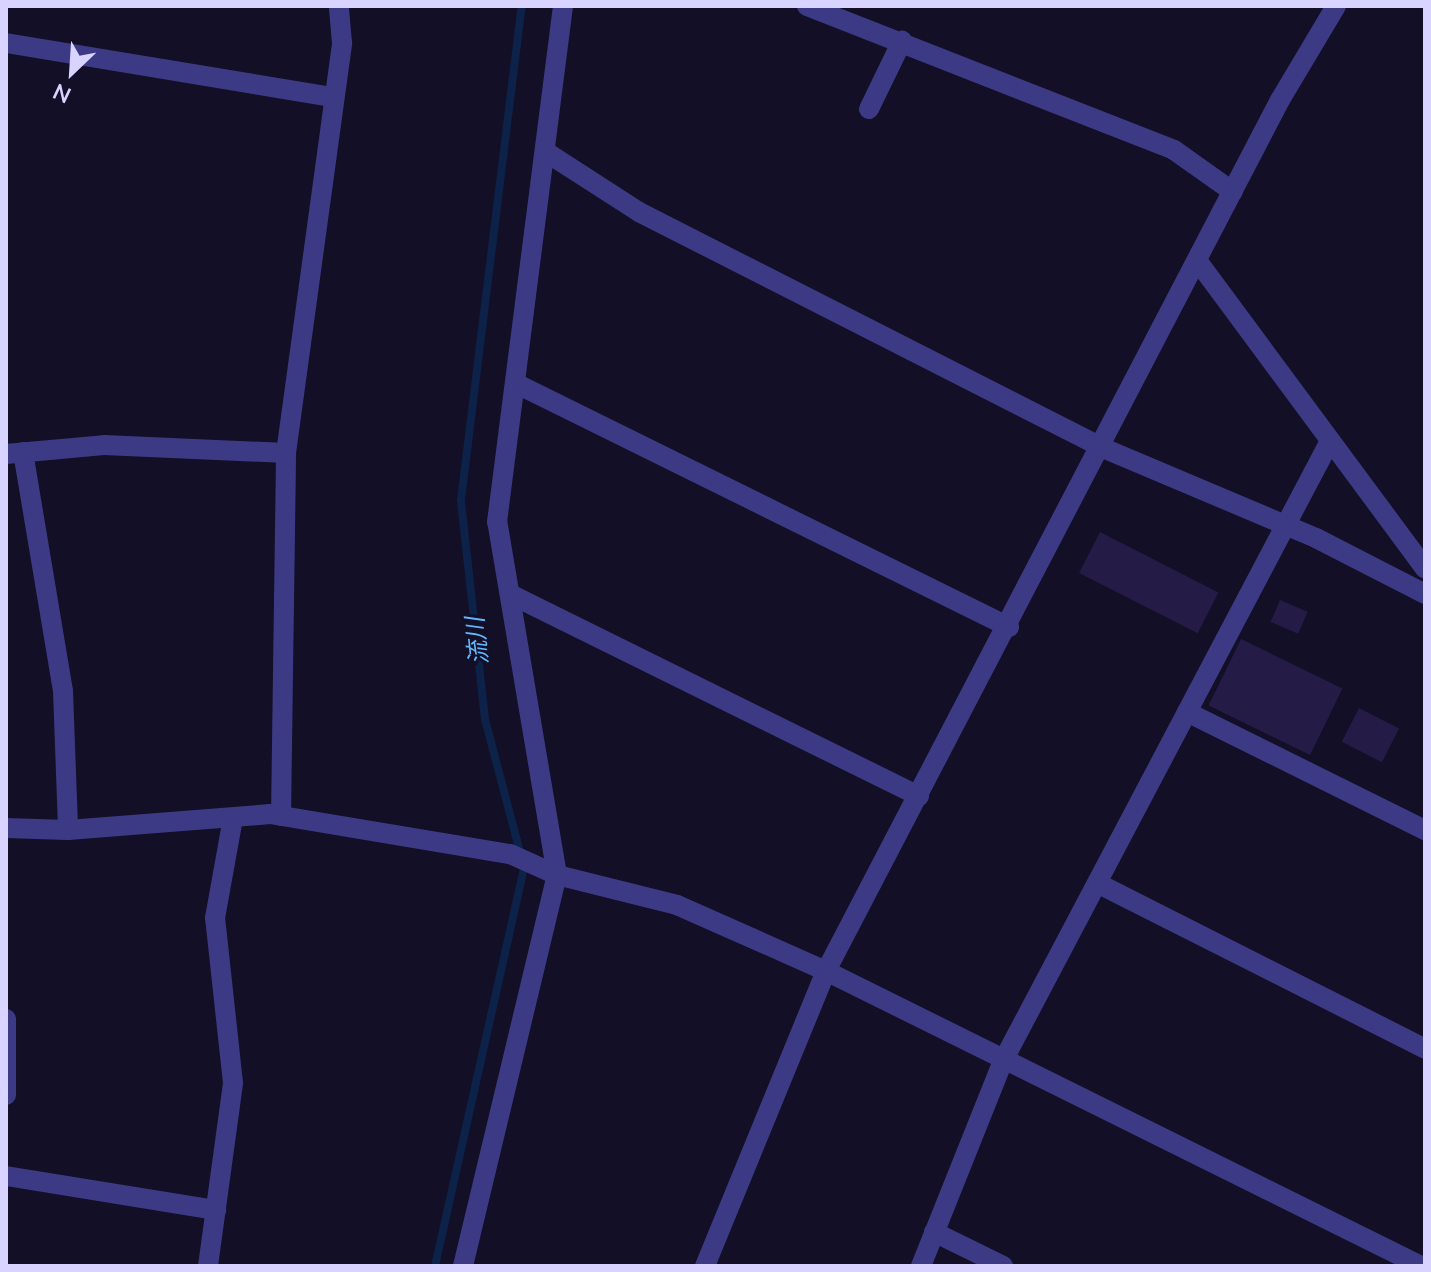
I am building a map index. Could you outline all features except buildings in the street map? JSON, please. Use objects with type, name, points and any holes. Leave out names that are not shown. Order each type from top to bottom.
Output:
[{"type":"street","points":[[281,816],[286,453],[342,43],[339,6]]},
{"type":"street","points":[[463,1266],[549,871],[512,595],[497,522],[563,6]]},
{"type":"street","points":[[807,6],[1174,150],[1233,192]]},
{"type":"street","points":[[705,1266],[826,971],[1103,448],[1233,192],[1336,6]]},
{"type":"street","points":[[869,109],[902,41]]},
{"type":"street","points":[[6,43],[333,97]]},
{"type":"street","points":[[546,152],[639,212],[1103,448],[1285,521],[1425,594]]},
{"type":"street","points":[[1199,263],[1425,568]]},
{"type":"street","points":[[515,383],[1009,627]]},
{"type":"street","points":[[921,1266],[1003,1061],[1099,884],[1285,521],[1330,441]]},
{"type":"street","points":[[68,830],[63,691],[14,453],[104,445],[286,453]]},
{"type":"street","points":[[512,595],[919,796]]},
{"type":"street","points":[[1187,712],[1425,830]]},
{"type":"street","points":[[6,828],[68,830],[281,816],[510,854],[549,871],[677,905],[826,971],[1421,1266]]},
{"type":"street","points":[[208,1266],[233,1083],[215,918],[233,818]]},
{"type":"street","points":[[1099,884],[1425,1049]]},
{"type":"street","points":[[6,1019],[6,1095]]},
{"type":"street","points":[[6,1176],[216,1210]]},
{"type":"street","points":[[934,1232],[1003,1266]]},
{"type":"waterway","name":"流川","points":[[435,1266],[524,867],[485,719],[461,500],[522,6]]}]
